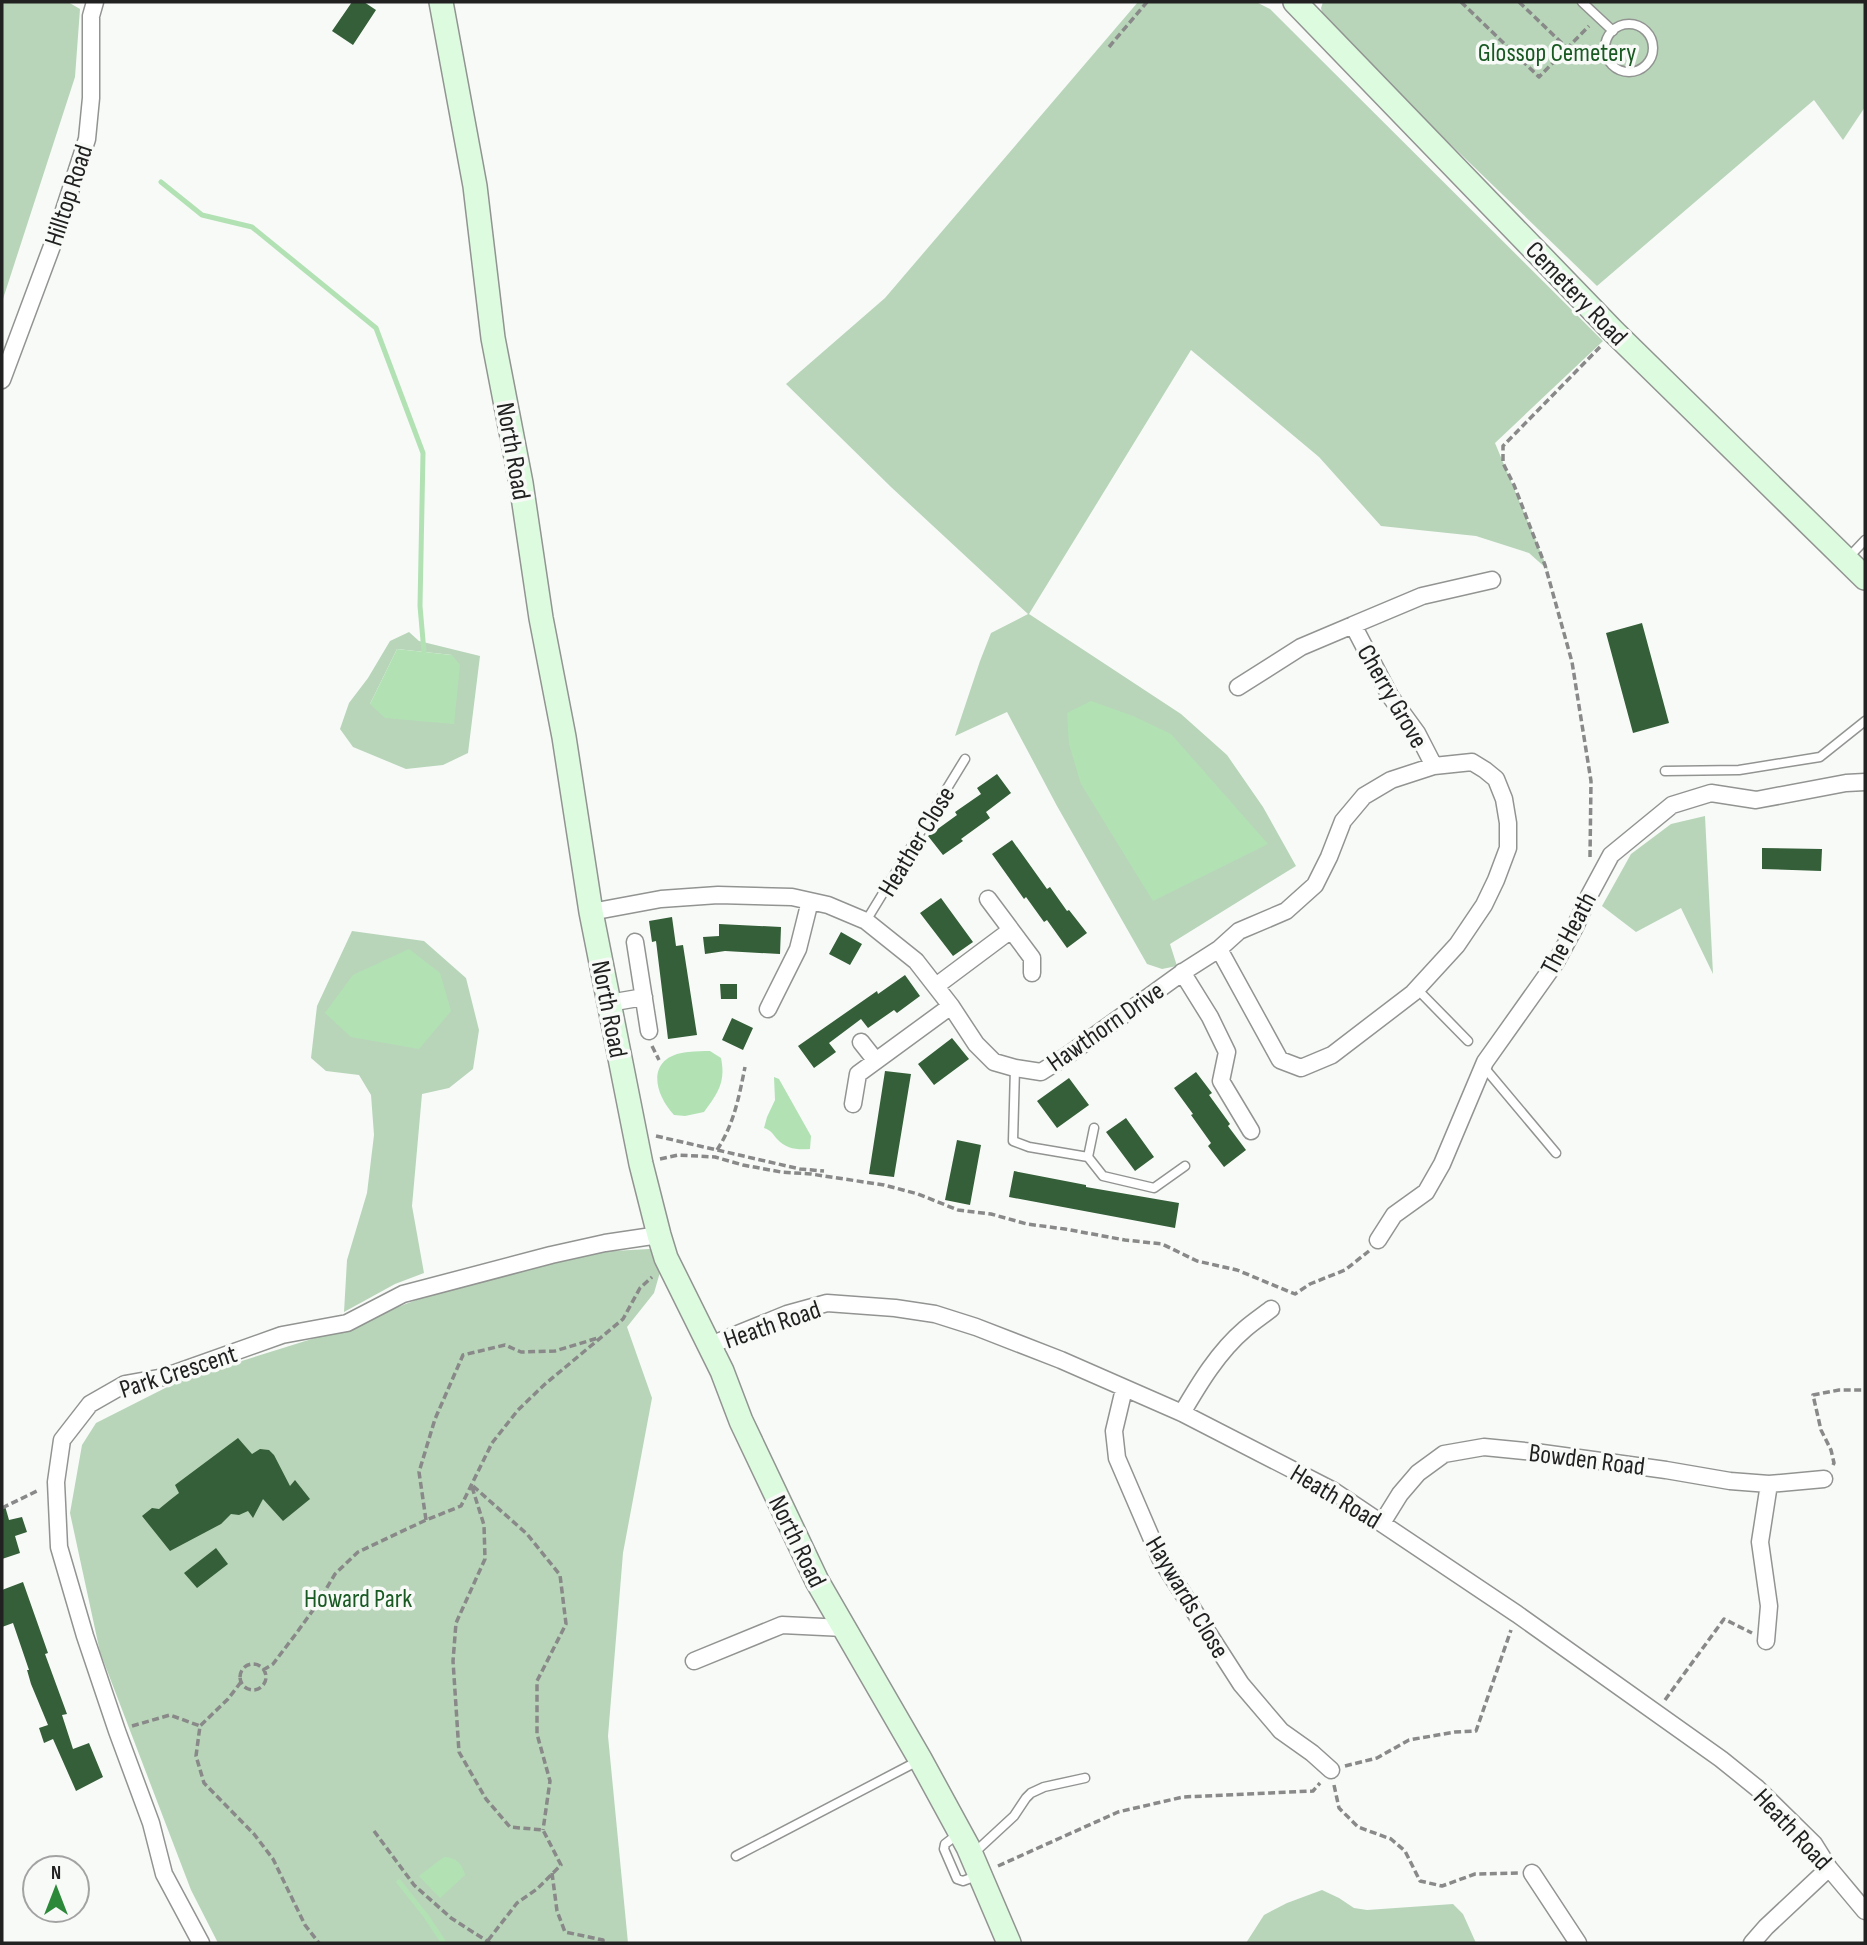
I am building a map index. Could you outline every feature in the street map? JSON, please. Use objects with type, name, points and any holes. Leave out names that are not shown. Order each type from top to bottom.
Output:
[{"type":"street","name":"Hilltop Road","points":[[2,380],[55,239],[87,139],[91,98],[91,16],[95,2]]},
{"type":"street","name":"North Road","points":[[441,2],[475,186],[493,338],[521,483],[591,912],[641,1164],[659,1235],[666,1258],[722,1371],[741,1421],[817,1581],[960,1832],[1009,1943]]},
{"type":"street","name":"Cemetery Road","points":[[1295,2],[1614,332],[1865,578]]},
{"type":"street","name":"Cherry Grove","points":[[1238,687],[1301,647],[1353,625],[1422,596],[1492,580]]},
{"type":"street","name":"Cherry Grove","points":[[1353,625],[1390,696],[1417,733],[1434,766]]},
{"type":"street","name":"Hawthorn Drive","points":[[591,912],[661,899],[718,895],[792,897],[828,905],[866,921],[916,961],[976,1044],[993,1062],[1014,1069],[1041,1072],[1182,972],[1219,949],[1239,931],[1286,911],[1315,886],[1343,821],[1364,796],[1391,780],[1434,766],[1472,762],[1496,779],[1504,799],[1508,848],[1484,905],[1457,945],[1417,989],[1332,1055],[1301,1069],[1280,1060],[1219,949]]},
{"type":"street","name":"The Heath","points":[[1377,1240],[1394,1216],[1426,1192],[1442,1164],[1483,1066],[1556,962],[1611,855],[1672,805],[1711,793],[1756,800],[1846,783],[1865,782]]},
{"type":"street","points":[[988,898],[1032,958],[1032,973]]},
{"type":"street","points":[[768,1009],[798,949],[810,901]]},
{"type":"street","points":[[936,986],[1011,930]]},
{"type":"street","points":[[635,942],[649,1031]]},
{"type":"street","points":[[1182,972],[1210,1017],[1227,1052],[1221,1081],[1251,1131]]},
{"type":"street","points":[[609,1003],[643,997]]},
{"type":"street","points":[[853,1104],[858,1074],[951,1006]]},
{"type":"street","points":[[862,1042],[876,1061]]},
{"type":"street","name":"Park Crescent","points":[[201,1943],[164,1874],[151,1823],[85,1636],[60,1547],[57,1482],[62,1440],[90,1404],[125,1384],[164,1377],[282,1335],[347,1323],[402,1294],[551,1255],[659,1235]]},
{"type":"street","name":"Heath Road","points":[[708,1346],[787,1314],[827,1303],[895,1308],[935,1314],[976,1327],[1182,1413],[1332,1490],[1517,1615],[1721,1759],[1757,1788],[1814,1844],[1829,1868],[1865,1911]]},
{"type":"street","points":[[1182,1413],[1200,1383],[1231,1343],[1271,1309]]},
{"type":"street","name":"Haywards Close","points":[[1124,1389],[1114,1430],[1117,1458],[1160,1558],[1241,1684],[1281,1731],[1331,1770]]},
{"type":"street","name":"Bowden Road","points":[[1382,1523],[1400,1494],[1418,1473],[1444,1454],[1484,1447],[1769,1484],[1824,1479]]},
{"type":"street","points":[[1766,1641],[1769,1606],[1760,1542],[1769,1484]]},
{"type":"street","points":[[694,1661],[782,1625],[844,1628]]},
{"type":"street","points":[[1752,1943],[1829,1868]]},
{"type":"street","points":[[1532,1873],[1578,1943]]},
{"type":"lane","points":[[1582,2],[1613,31]]},
{"type":"lane","points":[[1632,24],[1646,32],[1653,44],[1647,64],[1630,72],[1612,64],[1606,52],[1606,43],[1613,31],[1632,24]]},
{"type":"lane","points":[[1846,560],[1865,540]]},
{"type":"lane","points":[[1665,771],[1739,770],[1820,757],[1865,721]]},
{"type":"lane","name":"Heather Close","points":[[866,921],[965,759]]},
{"type":"lane","points":[[1417,989],[1468,1041]]},
{"type":"lane","points":[[1483,1066],[1556,1153]]},
{"type":"lane","points":[[1014,1069],[1013,1141],[1029,1147],[1088,1157],[1103,1176],[1154,1188],[1185,1166]]},
{"type":"lane","points":[[1088,1157],[1094,1128]]},
{"type":"lane","points":[[736,1856],[920,1759]]},
{"type":"lane","points":[[976,1865],[1031,1793],[1044,1787],[1085,1778]]},
{"type":"path","points":[[1109,47],[1147,2]]},
{"type":"path","points":[[1461,2],[1539,77],[1598,17]]},
{"type":"path","points":[[1519,2],[1567,48]]},
{"type":"path","points":[[1590,894],[1591,781],[1572,662],[1545,565],[1503,463],[1503,446],[1614,332]]},
{"type":"path","points":[[717,1150],[735,1114],[745,1067]]},
{"type":"path","points":[[636,1138],[656,1136],[824,1171]]},
{"type":"path","points":[[641,1164],[678,1155],[715,1157],[781,1172],[884,1185],[918,1194],[958,1210],[991,1214],[1027,1224],[1162,1244],[1197,1261],[1237,1270],[1295,1294],[1310,1284],[1345,1270],[1371,1249],[1377,1240]]},
{"type":"path","points":[[264,1670],[273,1664],[295,1635],[335,1574],[358,1552],[461,1506],[492,1443],[518,1410],[623,1319],[640,1288],[663,1268],[666,1258]]},
{"type":"path","points":[[426,1520],[419,1472],[435,1419],[463,1355],[505,1345],[521,1352],[555,1351],[598,1338]]},
{"type":"path","points":[[1824,1479],[1834,1463],[1821,1430],[1813,1395],[1839,1390],[1865,1390]]},
{"type":"path","points":[[2,1508],[57,1482]]},
{"type":"path","points":[[471,1485],[484,1525],[485,1559],[456,1623],[453,1661],[459,1752],[486,1799],[510,1827],[543,1830]]},
{"type":"path","points":[[374,1831],[414,1885],[451,1918],[487,1943],[517,1903],[537,1889],[561,1865],[543,1830],[550,1781],[537,1734],[537,1681],[566,1623],[560,1575],[527,1534],[471,1485]]},
{"type":"path","points":[[976,1865],[1118,1812],[1183,1797],[1313,1791],[1331,1770],[1377,1758],[1409,1740],[1476,1731],[1517,1615]]},
{"type":"path","points":[[1655,1714],[1724,1619],[1766,1641]]},
{"type":"path","points":[[249,1665],[264,1670],[265,1680],[261,1687],[252,1690],[241,1682],[240,1673],[249,1665]]},
{"type":"path","points":[[241,1682],[200,1726],[196,1756],[204,1783],[254,1834],[274,1859],[305,1925],[319,1943]]},
{"type":"path","points":[[117,1731],[170,1714],[200,1726]]},
{"type":"path","points":[[1331,1770],[1339,1808],[1358,1827],[1391,1839],[1405,1851],[1420,1881],[1442,1886],[1475,1874],[1532,1873]]},
{"type":"path","points":[[552,1873],[557,1911],[565,1932],[603,1940],[603,1943]]},
{"type":"green space","points":[[2,2],[68,2],[80,9],[75,77],[2,302]]},
{"type":"green space","points":[[1138,2],[1256,2],[1270,9],[1603,341],[1495,443],[1548,570],[1529,553],[1476,536],[1381,526],[1319,457],[1191,350],[1029,614],[1181,714],[1227,755],[1263,807],[1296,866],[1170,944],[1177,966],[1162,969],[1147,964],[1007,712],[955,736],[991,633],[1028,614],[891,487],[786,384],[885,298]]},
{"type":"green space","name":"Glossop Cemetery","points":[[1323,2],[1865,2],[1865,107],[1843,140],[1814,100],[1597,286],[1324,22],[1321,8]]},
{"type":"green space","points":[[409,632],[419,641],[480,656],[468,753],[443,765],[406,769],[353,747],[340,729],[349,703],[390,641]],"holes":[[[397,649],[452,655],[370,704]]]},
{"type":"green space","points":[[1705,816],[1713,974],[1681,908],[1636,932],[1602,906],[1631,854],[1671,824]]},
{"type":"green space","points":[[352,931],[424,941],[466,978],[479,1030],[473,1069],[449,1088],[422,1094],[412,1206],[424,1273],[395,1284],[344,1312],[347,1260],[367,1193],[374,1135],[371,1095],[359,1075],[326,1071],[311,1058],[317,1006]]},
{"type":"green space","name":"Howard Park","points":[[667,1248],[654,1293],[627,1327],[652,1398],[623,1553],[608,1736],[628,1943],[218,1943],[191,1890],[100,1652],[70,1513],[82,1445],[96,1423],[181,1380],[315,1338],[459,1284],[595,1252]]},
{"type":"green space","points":[[1322,1890],[1354,1908],[1367,1910],[1453,1904],[1463,1914],[1476,1943],[1246,1943],[1264,1915]]},
{"type":"shaded area","points":[[397,649],[452,655],[460,665],[454,724],[385,718],[370,704]]},
{"type":"shaded area","points":[[1091,701],[1133,716],[1171,734],[1268,844],[1153,901],[1081,784],[1069,744],[1067,713]]},
{"type":"shaded area","points":[[409,949],[440,973],[451,1011],[419,1049],[351,1037],[325,1013],[353,975]]},
{"type":"shaded area","points":[[710,1051],[721,1058],[722,1081],[717,1093],[704,1112],[674,1115],[661,1096],[658,1086],[660,1067],[665,1060],[675,1055]]},
{"type":"shaded area","points":[[774,1077],[779,1079],[811,1136],[810,1149],[788,1147],[764,1128],[775,1100]]},
{"type":"shaded area","points":[[444,1857],[458,1862],[465,1875],[440,1898],[419,1876]]},
{"type":"building","points":[[352,2],[364,2],[376,10],[353,45],[332,31]]},
{"type":"building","points":[[1642,623],[1669,723],[1633,733],[1606,633]]},
{"type":"building","points":[[997,774],[1011,793],[986,812],[990,818],[943,855],[928,836],[981,794],[977,788]]},
{"type":"building","points":[[1012,840],[1047,889],[1050,887],[1087,933],[1067,948],[1047,920],[1044,922],[1026,897],[1024,899],[992,854]]},
{"type":"building","points":[[1762,848],[1822,849],[1821,871],[1762,869]]},
{"type":"building","points":[[941,898],[973,942],[953,956],[920,913]]},
{"type":"building","points":[[672,917],[676,946],[683,945],[697,1035],[668,1039],[656,941],[652,942],[649,921]]},
{"type":"building","points":[[719,924],[781,927],[780,954],[725,951],[705,954],[703,937],[719,936]]},
{"type":"building","points":[[841,932],[862,944],[850,965],[829,954]]},
{"type":"building","points":[[905,975],[920,996],[897,1013],[894,1010],[868,1028],[861,1019],[829,1043],[836,1052],[814,1068],[798,1046],[877,991],[878,994]]},
{"type":"building","points":[[720,984],[737,984],[737,999],[721,999]]},
{"type":"building","points":[[732,1018],[753,1028],[743,1050],[722,1040]]},
{"type":"building","points":[[952,1038],[969,1059],[934,1085],[918,1064]]},
{"type":"building","points":[[885,1071],[911,1074],[894,1177],[869,1174]]},
{"type":"building","points":[[1196,1072],[1212,1093],[1209,1095],[1230,1124],[1228,1126],[1246,1150],[1224,1167],[1208,1146],[1211,1143],[1174,1088]]},
{"type":"building","points":[[1069,1078],[1089,1105],[1057,1128],[1037,1101]]},
{"type":"building","points":[[1126,1118],[1154,1157],[1135,1171],[1106,1132]]},
{"type":"building","points":[[957,1140],[981,1145],[970,1205],[945,1200]]},
{"type":"building","points":[[1014,1171],[1179,1203],[1175,1228],[1009,1197]]},
{"type":"building","points":[[238,1438],[252,1454],[260,1449],[269,1450],[290,1486],[295,1480],[310,1499],[283,1521],[263,1499],[253,1518],[248,1511],[239,1515],[231,1514],[221,1524],[170,1551],[142,1516],[152,1508],[159,1509],[179,1493],[175,1485]]},
{"type":"building","points":[[5,1506],[9,1520],[22,1517],[27,1532],[15,1536],[20,1553],[2,1559],[2,1507]]},
{"type":"building","points":[[216,1548],[228,1564],[197,1588],[184,1573]]},
{"type":"building","points":[[23,1582],[67,1714],[62,1715],[73,1749],[89,1743],[103,1777],[76,1791],[53,1739],[44,1743],[39,1728],[48,1725],[31,1684],[13,1623],[2,1627],[2,1590]]},
{"type":"waterway","points":[[161,182],[202,215],[252,227],[376,328],[423,453],[420,606],[424,652]]},
{"type":"waterway","points":[[399,1882],[444,1943]]}]
